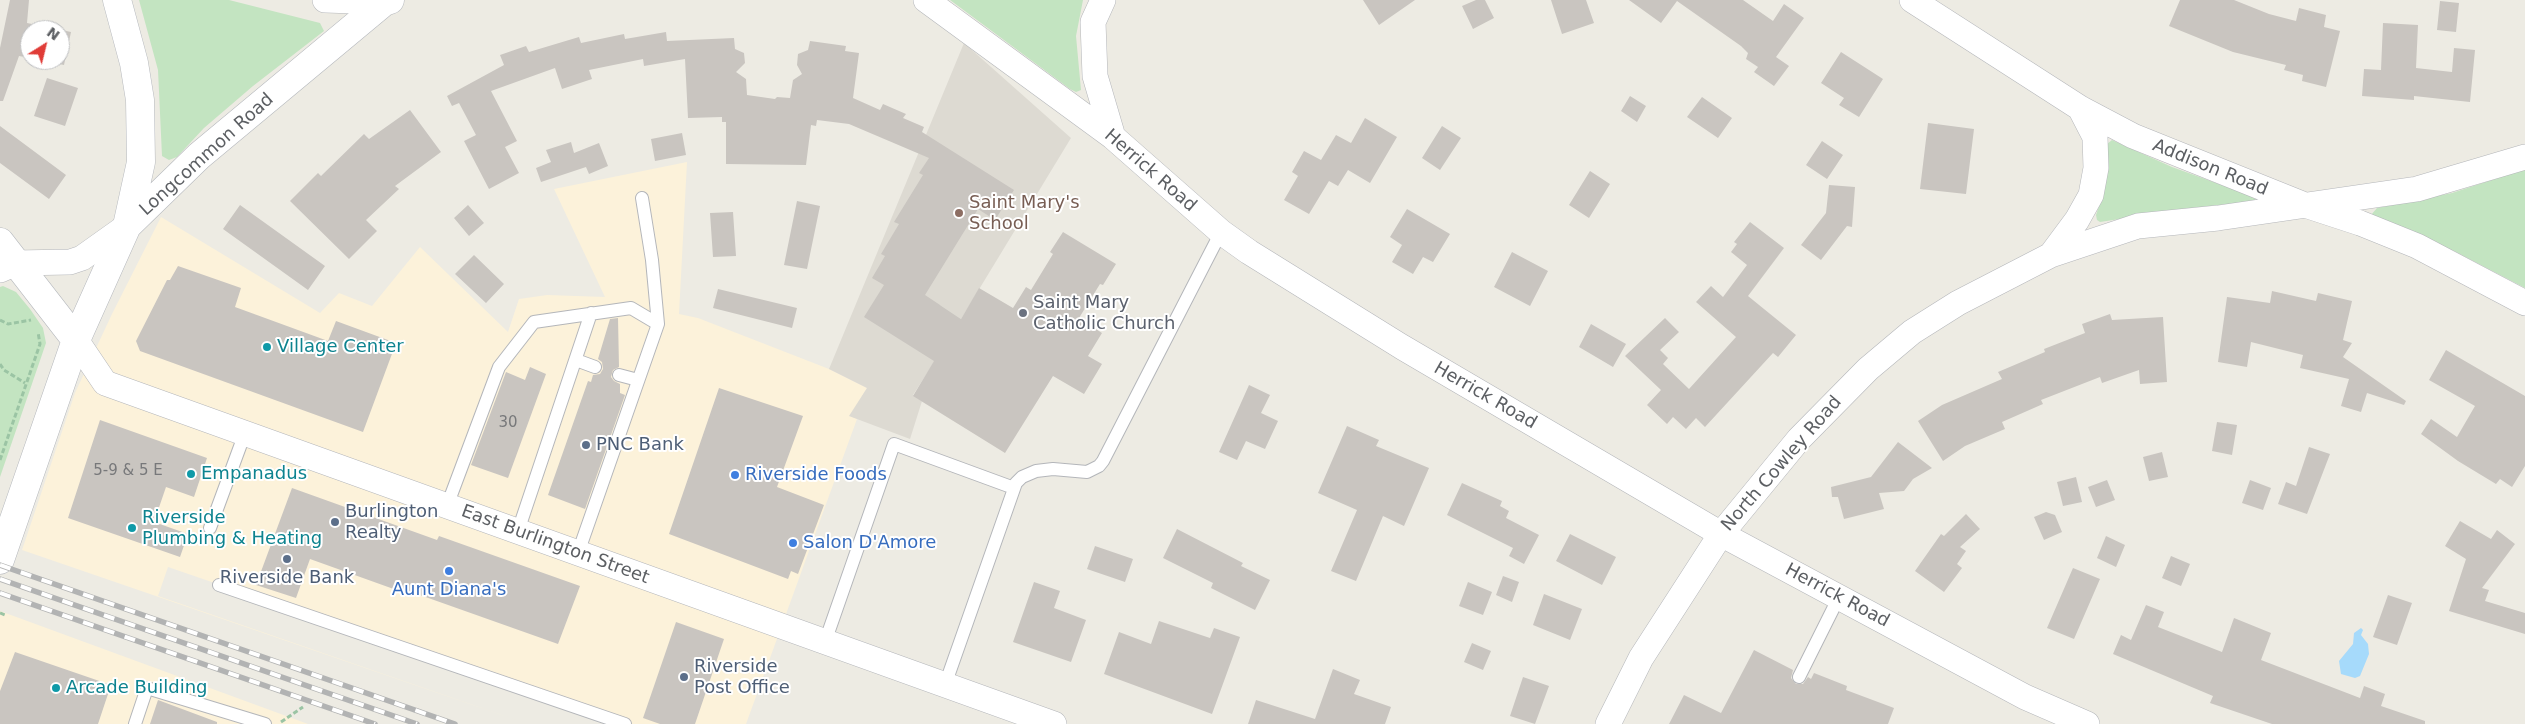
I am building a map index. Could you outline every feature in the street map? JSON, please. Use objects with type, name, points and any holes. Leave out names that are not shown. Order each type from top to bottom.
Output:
[{"type":"street","points":[[5,258],[70,262],[82,258],[128,226],[141,162],[140,100],[134,63],[117,0]]},
{"type":"street","points":[[325,0],[386,1]]},
{"type":"street","name":"Herrick Road","points":[[926,0],[1113,137],[1221,232],[1402,346],[1721,534],[2025,697],[2056,718],[2087,724]]},
{"type":"street","points":[[1103,0],[1093,22],[1095,76],[1113,137]]},
{"type":"street","name":"Addison Road","points":[[1912,0],[2080,108],[2150,144],[2305,205],[2360,223],[2417,246],[2525,303]]},
{"type":"street","name":"Longcommon Road","points":[[0,560],[7,515],[76,340],[128,226],[200,156],[386,1]]},
{"type":"street","name":"North Cowley Road","points":[[2051,255],[2077,220],[2091,195],[2096,168],[2095,137],[2080,108]]},
{"type":"street","name":"North Cowley Road","points":[[1608,724],[1641,658],[1721,534],[1799,439],[1868,369],[1912,332],[1958,303],[2051,255],[2138,226],[2417,189],[2525,158]]},
{"type":"street","points":[[5,258],[76,340]]},
{"type":"street","name":"East Burlington Street","points":[[76,340],[106,383],[1054,724]]},
{"type":"lane","points":[[578,553],[658,324],[652,260],[642,198]]},
{"type":"lane","points":[[945,685],[1014,488],[1022,477],[1036,471],[1053,469],[1087,472],[1099,466],[1221,232]]},
{"type":"lane","points":[[447,506],[499,367],[534,322],[630,308],[658,324]]},
{"type":"lane","points":[[518,531],[592,313]]},
{"type":"lane","points":[[576,360],[595,367]]},
{"type":"lane","points":[[619,375],[638,380]]},
{"type":"lane","points":[[210,528],[245,433]]},
{"type":"lane","points":[[825,642],[894,444],[1014,488]]},
{"type":"lane","points":[[219,585],[624,724]]},
{"type":"lane","points":[[1799,677],[1839,597]]},
{"type":"lane","points":[[135,724],[147,688],[265,724]]},
{"type":"path","points":[[0,320],[8,324],[34,320],[40,344],[0,460]]},
{"type":"path","points":[[0,364],[4,370],[25,383]]},
{"type":"path","points":[[0,613],[5,615]]},
{"type":"path","points":[[279,724],[303,707]]},
{"type":"shaded area","name":"Saint Mary's School","points":[[964,43],[1071,138],[961,319],[940,305],[943,348],[913,395],[922,401],[910,439],[849,416],[867,388],[829,369]]},
{"type":"shaded area","points":[[687,162],[679,314],[698,318],[829,369],[867,388],[850,416],[857,419],[746,724],[625,724],[168,567],[158,596],[528,724],[22,550],[75,393],[161,217],[320,313],[339,293],[372,306],[420,247],[508,332],[519,299],[547,295],[605,297],[554,189]]},
{"type":"shaded area","points":[[0,611],[308,724],[0,724]]},
{"type":"green space","points":[[139,0],[229,0],[320,23],[324,31],[253,86],[204,128],[177,157],[169,160],[162,156],[158,70]]},
{"type":"green space","points":[[950,0],[1083,0],[1076,36],[1081,90],[1076,92],[1070,89]]},
{"type":"green space","points":[[2112,140],[2172,167],[2252,196],[2257,201],[2192,208],[2100,222],[2097,220],[2096,215],[2101,200],[2107,144]]},
{"type":"green space","points":[[2525,169],[2525,288],[2454,251],[2371,215],[2377,208],[2452,193]]},
{"type":"green space","points":[[3,286],[16,292],[30,309],[43,328],[46,343],[0,477],[0,287]]},
{"type":"water","points":[[2361,628],[2363,630],[2361,635],[2368,644],[2369,654],[2360,676],[2355,678],[2341,674],[2339,661],[2353,644],[2354,633]]},
{"type":"building","points":[[10,0],[29,0],[27,20],[20,20],[20,56],[3,101],[0,101],[0,48]]},
{"type":"building","points":[[1363,0],[1415,0],[1379,25]]},
{"type":"building","points":[[1476,0],[1485,0],[1494,18],[1473,29],[1462,6]]},
{"type":"building","points":[[1551,0],[1586,0],[1594,23],[1562,34]]},
{"type":"building","points":[[1629,0],[1743,0],[1773,21],[1784,4],[1804,18],[1776,57],[1789,66],[1774,86],[1754,72],[1758,67],[1746,59],[1748,53],[1741,46],[1677,1],[1661,23]]},
{"type":"building","points":[[2180,0],[2234,0],[2269,14],[2296,21],[2299,8],[2326,15],[2324,27],[2340,31],[2326,87],[2302,81],[2303,75],[2284,70],[2286,65],[2233,52],[2169,26]]},
{"type":"building","points":[[2440,1],[2459,3],[2456,32],[2437,30]]},
{"type":"building","points":[[2383,23],[2418,25],[2416,68],[2452,72],[2454,48],[2475,50],[2470,102],[2414,96],[2414,100],[2362,96],[2364,69],[2381,70]]},
{"type":"building","points":[[666,32],[667,41],[734,38],[735,49],[744,53],[745,63],[736,72],[746,79],[747,95],[775,99],[777,97],[790,98],[793,80],[802,74],[797,65],[798,54],[808,50],[810,41],[846,46],[845,51],[859,53],[853,98],[880,110],[883,104],[906,114],[903,118],[924,127],[922,132],[1014,190],[995,220],[978,209],[925,295],[961,319],[979,288],[1013,308],[1026,287],[1031,290],[1053,254],[1050,252],[1063,232],[1116,264],[1103,285],[1100,284],[1079,318],[1102,333],[1088,356],[1102,364],[1084,394],[1053,376],[1005,453],[913,396],[934,361],[864,317],[884,285],[872,278],[885,256],[881,254],[899,224],[894,222],[923,175],[919,173],[929,158],[849,124],[817,120],[816,126],[811,125],[806,165],[726,164],[726,122],[722,122],[722,117],[688,118],[685,59],[644,66],[643,59],[589,70],[592,79],[562,89],[555,68],[491,91],[517,141],[505,147],[519,173],[489,189],[464,141],[476,135],[459,103],[452,106],[447,96],[504,65],[500,55],[526,46],[529,52],[579,37],[581,43],[624,34],[625,39]]},
{"type":"building","points":[[1841,52],[1883,79],[1859,117],[1839,105],[1844,98],[1821,83]]},
{"type":"building","points":[[47,78],[78,88],[65,126],[34,116]]},
{"type":"building","points":[[1630,96],[1646,106],[1637,122],[1621,111]]},
{"type":"building","points":[[1702,97],[1732,118],[1718,138],[1687,117]]},
{"type":"building","points":[[410,110],[441,152],[395,186],[399,189],[366,220],[377,231],[349,259],[290,201],[318,173],[321,176],[364,134],[369,139]]},
{"type":"building","points":[[1365,118],[1397,137],[1370,183],[1348,170],[1338,186],[1329,181],[1309,214],[1284,200],[1298,176],[1292,172],[1304,151],[1321,160],[1336,135],[1351,143]]},
{"type":"building","points":[[1928,123],[1974,129],[1966,194],[1920,189]]},
{"type":"building","points":[[0,126],[66,175],[49,199],[0,163]]},
{"type":"building","points":[[1442,126],[1461,138],[1440,170],[1422,158]]},
{"type":"building","points":[[682,133],[686,155],[655,161],[651,139]]},
{"type":"building","points":[[1822,141],[1843,155],[1827,179],[1806,165]]},
{"type":"building","points":[[571,142],[574,153],[599,143],[608,166],[589,174],[586,167],[541,182],[536,168],[551,162],[546,150]]},
{"type":"building","points":[[1590,171],[1610,184],[1589,218],[1569,205]]},
{"type":"building","points":[[1829,185],[1855,187],[1852,227],[1847,226],[1821,260],[1801,245],[1826,213]]},
{"type":"building","points":[[797,201],[820,206],[807,269],[784,265]]},
{"type":"building","points":[[240,205],[325,266],[308,290],[223,229]]},
{"type":"building","points":[[468,205],[484,223],[469,236],[454,218]]},
{"type":"building","points":[[1407,209],[1450,234],[1433,262],[1423,257],[1413,274],[1392,262],[1402,245],[1390,237]]},
{"type":"building","points":[[733,212],[736,256],[713,257],[710,213]]},
{"type":"building","points":[[1750,222],[1784,248],[1748,296],[1796,335],[1778,357],[1773,353],[1705,427],[1696,418],[1686,429],[1673,417],[1667,424],[1647,405],[1661,390],[1625,356],[1665,318],[1679,332],[1660,350],[1668,358],[1663,364],[1689,389],[1736,337],[1696,302],[1711,286],[1723,297],[1747,265],[1731,252],[1737,244],[1734,242]]},
{"type":"building","points":[[1512,252],[1548,271],[1530,306],[1494,287]]},
{"type":"building","points":[[474,255],[504,284],[486,303],[455,274]]},
{"type":"building","name":"Village Center","points":[[178,266],[241,288],[235,307],[328,341],[336,321],[396,343],[363,432],[140,351],[136,341],[167,280],[170,280]]},
{"type":"building","points":[[718,289],[797,308],[792,328],[713,308]]},
{"type":"building","points":[[2272,291],[2316,301],[2318,293],[2352,301],[2343,340],[2352,343],[2343,357],[2406,401],[2404,405],[2367,393],[2361,412],[2341,406],[2349,379],[2300,368],[2303,355],[2251,342],[2247,367],[2218,362],[2227,297],[2270,303]]},
{"type":"building","points":[[2110,314],[2112,320],[2163,317],[2167,382],[2140,384],[2139,370],[2102,383],[2100,377],[2041,400],[2043,404],[2002,422],[2005,429],[1965,446],[1943,461],[1918,421],[1942,405],[2002,379],[1998,372],[2045,352],[2044,349],[2085,333],[2082,324]]},
{"type":"building","name":"PNC Bank","points":[[618,318],[619,367],[613,370],[611,377],[620,384],[620,393],[625,395],[585,509],[548,495],[588,381],[591,382],[593,375],[600,374],[603,369],[602,362],[598,359],[610,319]]},
{"type":"building","points":[[1591,324],[1626,344],[1613,367],[1579,347]]},
{"type":"building","points":[[2446,350],[2525,396],[2525,466],[2512,487],[2500,479],[2496,484],[2458,461],[2421,434],[2431,419],[2457,437],[2475,406],[2429,380]]},
{"type":"building","points":[[530,367],[546,374],[508,478],[471,465],[506,372],[525,380]]},
{"type":"building","points":[[1249,385],[1270,395],[1261,413],[1278,421],[1265,449],[1246,441],[1237,460],[1219,452]]},
{"type":"building","name":"Riverside Foods","points":[[719,388],[803,416],[777,487],[824,505],[798,574],[791,571],[788,579],[669,534]]},
{"type":"building","points":[[100,420],[207,458],[194,497],[166,487],[154,522],[188,534],[180,557],[68,518]]},
{"type":"building","points":[[2217,422],[2237,425],[2232,455],[2212,451]]},
{"type":"building","points":[[1347,426],[1379,440],[1376,446],[1429,468],[1404,526],[1383,516],[1356,581],[1331,571],[1357,510],[1318,493]]},
{"type":"building","points":[[1898,442],[1932,468],[1913,479],[1904,491],[1879,493],[1884,509],[1844,519],[1838,497],[1832,497],[1831,487],[1871,477]]},
{"type":"building","points":[[2309,447],[2330,454],[2307,514],[2278,504],[2286,482],[2296,486]]},
{"type":"building","points":[[2162,452],[2168,477],[2149,481],[2143,457]]},
{"type":"building","points":[[2076,477],[2082,502],[2063,506],[2057,482]]},
{"type":"building","points":[[2107,480],[2115,500],[2096,507],[2088,487]]},
{"type":"building","points":[[2250,480],[2271,488],[2263,510],[2242,503]]},
{"type":"building","points":[[1462,483],[1502,501],[1500,506],[1509,511],[1506,518],[1539,535],[1524,564],[1509,556],[1513,548],[1447,515]]},
{"type":"building","points":[[292,488],[437,540],[439,536],[580,586],[558,644],[403,589],[402,592],[310,559],[296,598],[256,585]]},
{"type":"building","points":[[2046,512],[2055,515],[2062,532],[2044,540],[2034,517]]},
{"type":"building","points":[[1966,514],[1980,529],[1960,547],[1966,551],[1957,564],[1962,568],[1944,592],[1915,571],[1941,534],[1944,536]]},
{"type":"building","points":[[2460,521],[2491,539],[2497,530],[2515,544],[2482,588],[2489,590],[2485,601],[2525,613],[2525,634],[2449,611],[2466,559],[2445,546]]},
{"type":"building","points":[[1177,529],[1243,563],[1241,566],[1270,580],[1255,610],[1211,588],[1213,583],[1163,558]]},
{"type":"building","points":[[1570,534],[1616,557],[1602,585],[1556,561]]},
{"type":"building","points":[[2106,536],[2125,545],[2116,567],[2097,558]]},
{"type":"building","points":[[1095,546],[1133,559],[1125,582],[1087,569]]},
{"type":"building","points":[[2171,556],[2190,564],[2181,586],[2162,578]]},
{"type":"building","points":[[2073,568],[2100,579],[2074,639],[2047,628]]},
{"type":"building","points":[[1503,576],[1519,582],[1512,602],[1496,595]]},
{"type":"building","points":[[1034,582],[1060,591],[1054,608],[1086,620],[1071,662],[1013,642]]},
{"type":"building","points":[[1468,582],[1492,592],[1483,615],[1459,606]]},
{"type":"building","points":[[1544,594],[1582,609],[1570,640],[1533,625]]},
{"type":"building","points":[[2388,595],[2412,603],[2397,645],[2373,637]]},
{"type":"building","points":[[2146,605],[2164,612],[2158,627],[2222,652],[2234,618],[2271,633],[2261,660],[2360,698],[2364,686],[2385,694],[2381,706],[2425,721],[2425,724],[2272,724],[2210,703],[2213,696],[2113,654],[2121,635],[2131,640]]},
{"type":"building","points":[[1159,621],[1210,638],[1214,628],[1240,637],[1212,714],[1104,674],[1119,632],[1151,644]]},
{"type":"building","name":"Riverside Post Office","points":[[676,622],[724,639],[695,724],[660,724],[643,718]]},
{"type":"building","points":[[1472,643],[1491,651],[1483,670],[1464,662]]},
{"type":"building","points":[[1754,650],[1793,670],[1791,678],[1796,684],[1803,684],[1808,677],[1811,679],[1814,673],[1847,686],[1846,690],[1894,708],[1888,724],[1669,724],[1684,695],[1721,713]]},
{"type":"building","name":"Arcade Building","points":[[15,652],[111,685],[98,724],[0,724],[0,691]]},
{"type":"building","points":[[1333,669],[1360,680],[1354,694],[1391,707],[1385,724],[1248,724],[1256,700],[1315,719]]},
{"type":"building","points":[[1523,677],[1549,686],[1535,724],[1510,716]]},
{"type":"building","points":[[158,700],[217,722],[217,724],[150,724]]},
{"type":"railway","points":[[0,565],[455,724]]},
{"type":"railway","points":[[0,579],[417,724]]},
{"type":"railway","points":[[0,593],[375,724]]},
{"type":"place","name":"Saint Mary's School","points":[[959,213]]},
{"type":"place","name":"Saint Mary Catholic Church","points":[[1023,313]]},
{"type":"place","name":"Village Center","points":[[267,347]]},
{"type":"place","name":"PNC Bank","points":[[586,445]]},
{"type":"place","name":"Empanadus","points":[[191,474]]},
{"type":"place","name":"Riverside Foods","points":[[735,475]]},
{"type":"place","name":"Burlington Realty","points":[[335,522]]},
{"type":"place","name":"Riverside Plumbing & Heating","points":[[132,528]]},
{"type":"place","name":"Salon D'Amore","points":[[793,543]]},
{"type":"place","name":"Riverside Bank","points":[[287,559]]},
{"type":"place","name":"Aunt Diana's","points":[[449,571]]},
{"type":"place","name":"Riverside Post Office","points":[[684,677]]},
{"type":"place","name":"Arcade Building","points":[[56,688]]}]
